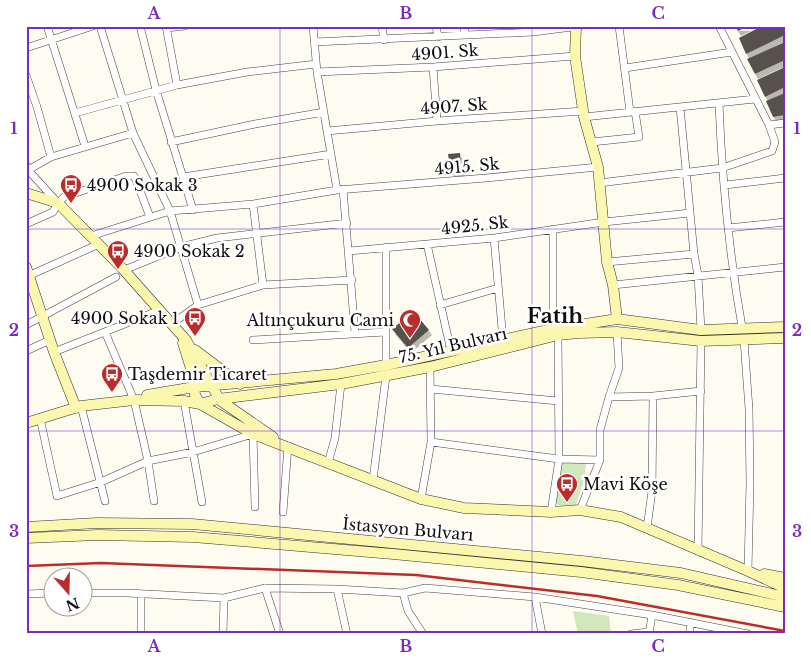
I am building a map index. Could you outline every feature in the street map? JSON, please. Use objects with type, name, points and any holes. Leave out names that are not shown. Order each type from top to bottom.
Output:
[{"type":"street","points":[[47,26],[85,146]]},
{"type":"street","points":[[26,48],[51,38],[93,26]]},
{"type":"street","points":[[100,26],[133,133],[170,211],[198,305]]},
{"type":"street","points":[[140,26],[171,142],[194,210]]},
{"type":"street","points":[[177,85],[166,27],[185,26]]},
{"type":"street","points":[[313,26],[317,72],[327,131],[347,223],[355,333]]},
{"type":"street","points":[[382,26],[384,40]]},
{"type":"street","points":[[436,26],[438,37]]},
{"type":"street","points":[[464,26],[466,34]]},
{"type":"street","points":[[576,26],[575,56],[584,114],[598,167],[607,262],[613,285],[617,319]]},
{"type":"street","points":[[314,42],[438,37],[504,30],[581,26]]},
{"type":"street","points":[[592,142],[639,138],[619,26]]},
{"type":"street","points":[[600,184],[722,168],[772,151],[775,142],[769,125],[719,26]]},
{"type":"street","points":[[625,68],[732,52]]},
{"type":"street","name":"4901. Sk","points":[[317,72],[434,67],[575,56]]},
{"type":"street","points":[[75,113],[177,85],[247,72],[316,64]]},
{"type":"street","points":[[434,67],[437,121]]},
{"type":"street","points":[[26,75],[51,157]]},
{"type":"street","name":"4907. Sk","points":[[327,131],[437,121],[633,112],[755,99]]},
{"type":"street","points":[[719,104],[722,168],[732,272],[742,327]]},
{"type":"street","points":[[680,107],[702,330]]},
{"type":"street","points":[[171,142],[255,124],[324,112]]},
{"type":"street","points":[[769,125],[785,122]]},
{"type":"street","points":[[133,133],[51,157],[27,168],[58,203],[99,244],[120,273],[160,310],[175,327],[191,347],[218,399],[285,445]]},
{"type":"street","points":[[183,177],[331,154]]},
{"type":"street","name":"4915. Sk","points":[[91,236],[170,211],[253,204],[340,189],[598,167]]},
{"type":"street","points":[[26,224],[53,212],[64,197],[126,176],[134,176],[150,218]]},
{"type":"street","points":[[725,185],[785,178]]},
{"type":"street","points":[[26,193],[58,203]]},
{"type":"street","points":[[253,204],[255,233],[263,285]]},
{"type":"street","name":"4925. Sk","points":[[349,251],[494,238],[604,222],[690,213]]},
{"type":"street","points":[[728,228],[785,222]]},
{"type":"street","points":[[26,325],[120,273],[181,247],[217,238],[347,223]]},
{"type":"street","points":[[551,512],[559,459],[553,229]]},
{"type":"street","points":[[494,238],[503,340]]},
{"type":"street","points":[[99,244],[27,273],[54,352],[78,407],[105,501]]},
{"type":"street","points":[[427,244],[451,351]]},
{"type":"street","points":[[374,480],[386,370],[386,247]]},
{"type":"street","points":[[607,262],[694,254]]},
{"type":"street","points":[[613,285],[785,267]]},
{"type":"street","points":[[175,327],[198,305],[263,285],[352,280]]},
{"type":"street","points":[[440,305],[498,288]]},
{"type":"street","points":[[54,352],[160,310]]},
{"type":"street","name":"75. Yıl Bulvarı","points":[[200,404],[218,399],[341,384],[451,351],[617,319],[702,330],[742,327],[785,327]]},
{"type":"street","points":[[175,327],[189,360],[195,395],[200,404]]},
{"type":"street","points":[[105,332],[134,400],[148,461],[154,501]]},
{"type":"street","points":[[253,340],[385,332]]},
{"type":"street","name":"75. Yıl Bulvarı","points":[[386,370],[430,367],[556,332],[617,332],[701,341],[785,338]]},
{"type":"street","points":[[580,510],[600,460],[600,430],[619,368],[617,332]]},
{"type":"street","points":[[26,352],[50,340]]},
{"type":"street","points":[[744,340],[749,409],[750,572]]},
{"type":"street","points":[[698,550],[702,391],[701,341]]},
{"type":"street","points":[[191,347],[240,384]]},
{"type":"street","points":[[422,499],[431,442],[430,367]]},
{"type":"street","points":[[134,400],[144,396],[194,388],[386,370]]},
{"type":"street","points":[[328,463],[335,438],[341,384]]},
{"type":"street","points":[[431,390],[558,401]]},
{"type":"street","points":[[609,397],[653,396],[702,391]]},
{"type":"street","points":[[647,528],[652,491],[653,396]]},
{"type":"street","points":[[26,423],[78,407],[134,400],[184,401],[200,404],[253,434],[422,499],[464,508],[551,512],[580,510],[621,517],[785,588]]},
{"type":"street","points":[[184,401],[202,502]]},
{"type":"street","points":[[40,418],[57,496],[101,482],[148,461],[193,452],[253,434]]},
{"type":"street","points":[[253,434],[255,507]]},
{"type":"street","points":[[431,442],[559,459],[600,460]]},
{"type":"street","points":[[283,512],[285,445]]},
{"type":"street","name":"İstasyon Bulvarı","points":[[26,527],[97,523],[202,524],[582,561],[681,573],[785,597]]},
{"type":"street","name":"İstasyon Bulvarı","points":[[26,538],[98,535],[193,537],[393,554],[581,572],[669,584],[785,607]]},
{"type":"street","points":[[750,572],[785,579]]},
{"type":"street","points":[[265,588],[280,634]]},
{"type":"street","points":[[92,593],[224,598],[265,588],[337,589],[402,593],[425,588],[535,597],[652,615],[748,634]]},
{"type":"street","points":[[337,589],[347,634]]},
{"type":"street","points":[[402,593],[408,610],[423,634]]},
{"type":"street","points":[[26,594],[42,594]]},
{"type":"street","points":[[141,594],[141,634]]},
{"type":"street","points":[[535,597],[542,634]]},
{"type":"street","points":[[223,634],[224,598]]},
{"type":"street","points":[[632,634],[649,633],[652,615]]},
{"type":"street","points":[[690,622],[690,634]]},
{"type":"green space","points":[[559,460],[586,463],[584,480],[576,505],[558,505],[554,500]]},
{"type":"green space","points":[[573,611],[609,616],[611,634],[578,634]]},
{"type":"building","points":[[735,26],[748,26],[738,31]]},
{"type":"building","points":[[762,26],[782,26],[785,35],[746,54],[739,38]]},
{"type":"building","points":[[785,42],[785,60],[755,74],[747,59]]},
{"type":"building","points":[[785,67],[785,87],[765,97],[757,80]]},
{"type":"building","points":[[785,93],[785,115],[773,117],[766,101]]},
{"type":"building","points":[[460,153],[462,172],[451,173],[448,154]]},
{"type":"building","name":"Altınçukuru Cami","points":[[419,318],[429,330],[408,348],[392,329],[403,320],[407,324]]},
{"type":"railway","points":[[26,566],[101,563],[416,575],[597,596],[785,631]]},
{"type":"place","name":"4900 Sokak 3","points":[[71,204]]},
{"type":"place","name":"4900 Sokak 2","points":[[118,270]]},
{"type":"place","name":"4900 Sokak 1","points":[[195,337]]},
{"type":"place","name":"Altınçukuru Cami","points":[[410,339]]},
{"type":"place","name":"Taşdemir Ticaret","points":[[112,393]]},
{"type":"place","name":"Mavi Köşe","points":[[567,503]]},
{"type":"district","name":"Fatih","points":[[555,316]]}]
